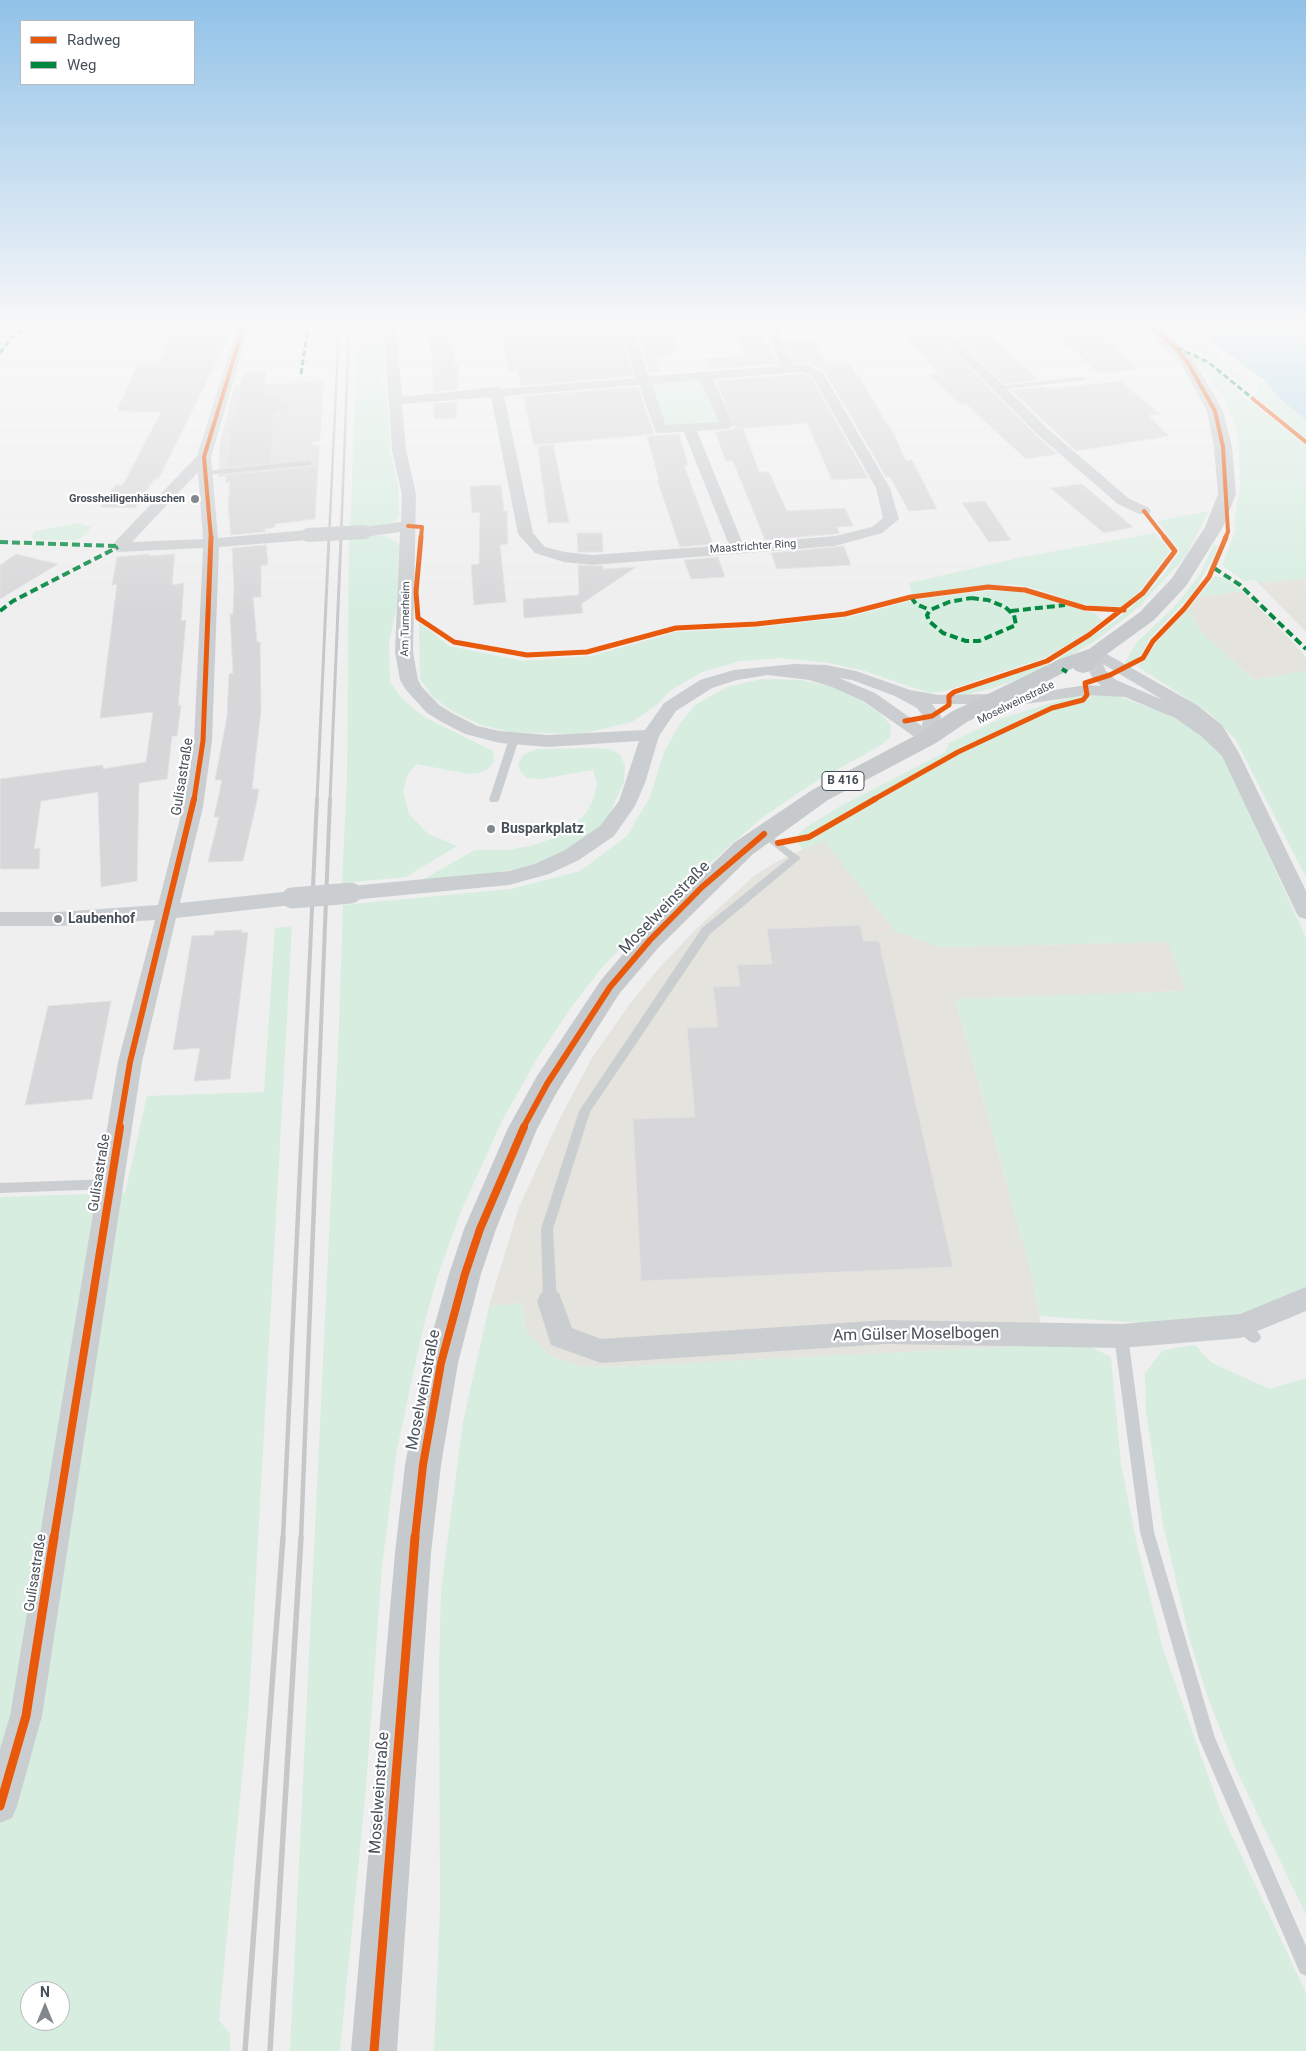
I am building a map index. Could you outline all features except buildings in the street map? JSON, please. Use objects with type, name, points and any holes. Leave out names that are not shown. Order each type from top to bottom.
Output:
[{"type":"main road","name":"Moselweinstraße","points":[[928,738],[971,725],[1080,671],[1096,653],[1147,616],[1179,582],[1214,527],[1227,494],[1223,447],[1217,424]]},
{"type":"main road","name":"Moselweinstraße","points":[[374,2051],[413,1552],[423,1465],[441,1364],[465,1274],[480,1229],[523,1128],[546,1084],[610,987],[650,940],[714,875],[764,834],[845,780],[928,738],[958,717],[1067,663],[1096,653]]},
{"type":"street","name":"Gulisastraße","points":[[0,1806],[26,1716],[130,1062],[193,807],[203,740],[211,543],[205,465],[216,424]]},
{"type":"street","name":"Am Turnerheim","points":[[397,424],[399,450],[409,494],[403,633],[404,660],[409,680],[428,704],[452,721],[487,735],[514,739],[571,740],[639,735],[650,736]]},
{"type":"street","name":"Maastrichter Ring","points":[[503,424],[526,534],[540,550],[564,557],[592,560],[835,541],[877,530],[891,519],[883,488],[846,424]]},
{"type":"street","points":[[659,424],[661,430],[726,424]]},
{"type":"street","points":[[1035,424],[1123,502],[1144,511]]},
{"type":"street","points":[[689,428],[738,549]]},
{"type":"street","points":[[205,465],[118,546],[211,543],[364,532],[408,526]]},
{"type":"street","points":[[1230,753],[1181,714],[1127,692],[1101,676],[1094,663],[1096,653],[1191,708],[1216,729],[1230,753],[1306,912]]},
{"type":"street","points":[[0,919],[58,919],[166,912],[292,898],[509,878],[527,874],[566,858],[607,831],[636,783],[650,736],[670,707],[692,692],[734,675],[768,670],[812,669],[839,672],[907,694],[939,700],[994,699]]},
{"type":"street","points":[[768,670],[811,675],[852,689],[889,710],[928,738],[933,725],[932,716],[923,704],[907,694]]},
{"type":"street","points":[[1026,699],[1087,690],[1127,692]]},
{"type":"street","name":"Am Gülser Moselbogen","points":[[550,1301],[561,1336],[601,1351],[886,1332],[1121,1336],[1247,1332],[1306,1299]]},
{"type":"lane","points":[[205,465],[308,464]]},
{"type":"lane","points":[[494,800],[514,739]]},
{"type":"lane","points":[[550,1301],[547,1229],[585,1111],[706,931],[796,858],[764,834]]},
{"type":"lane","points":[[0,1188],[110,1184]]},
{"type":"lane","points":[[1121,1336],[1147,1532],[1207,1739],[1306,1967]]},
{"type":"shaded area","points":[[225,424],[321,424],[320,441],[313,442],[313,445],[320,445],[318,466],[218,477],[220,444]]},
{"type":"shaded area","points":[[1304,579],[1306,581],[1306,632],[1258,583]]},
{"type":"shaded area","points":[[1242,591],[1294,643],[1306,658],[1306,671],[1254,680],[1202,633],[1188,609],[1198,597]]},
{"type":"shaded area","points":[[824,840],[895,931],[940,947],[1168,942],[1186,991],[955,999],[1032,1274],[1044,1345],[613,1367],[579,1366],[549,1355],[527,1332],[521,1303],[489,1306],[519,1207],[560,1118],[593,1056],[629,1005],[659,968],[697,928],[755,875],[780,860]]},
{"type":"green space","points":[[354,424],[389,424],[390,452],[398,485],[399,517],[390,524],[350,529]]},
{"type":"green space","points":[[666,424],[700,424],[667,426]]},
{"type":"green space","points":[[1234,424],[1279,424],[1306,445],[1306,581],[1304,579],[1258,583],[1254,580],[1244,581],[1222,565],[1236,529],[1234,521],[1240,490],[1239,444]]},
{"type":"green space","points":[[1288,424],[1306,424],[1306,439]]},
{"type":"green space","points":[[1209,511],[1185,557],[1140,606],[1098,639],[1062,661],[1053,662],[1111,624],[1145,595],[1164,574],[1180,551],[1157,521]]},
{"type":"green space","points":[[78,523],[91,527],[87,534],[77,540],[34,540],[32,536],[35,531]]},
{"type":"green space","points":[[1155,533],[1170,551],[1140,591],[1122,607],[1078,603],[1037,589],[1012,584],[912,594],[909,583],[1022,557]]},
{"type":"green space","points":[[384,535],[399,544],[397,605],[389,643],[390,682],[403,700],[424,717],[493,751],[494,761],[488,769],[479,773],[469,774],[416,764],[407,776],[403,791],[409,814],[427,833],[457,846],[406,877],[342,883],[347,778],[349,537]]},
{"type":"green space","points":[[1214,544],[1218,546],[1215,555],[1193,593],[1150,638],[1141,655],[1127,665],[1125,662],[1137,642],[1174,607],[1199,576]]},
{"type":"green space","points":[[1215,576],[1225,578],[1242,591],[1198,597]]},
{"type":"green space","points":[[992,590],[1014,591],[1041,596],[1084,611],[1094,612],[1102,620],[1087,633],[1047,657],[945,691],[929,693],[865,671],[829,663],[782,658],[740,661],[702,672],[671,690],[657,705],[632,722],[580,734],[511,732],[481,725],[452,711],[433,697],[420,679],[419,622],[449,646],[523,661],[591,656],[676,632],[762,627],[849,617],[914,600]]},
{"type":"green space","points":[[1188,609],[1202,633],[1254,680],[1306,671],[1306,877],[1235,739],[1211,714],[1137,666],[1146,659],[1158,640]]},
{"type":"green space","points":[[1043,665],[1048,665],[1031,675],[990,689],[965,695],[953,695]]},
{"type":"green space","points":[[762,679],[801,680],[833,687],[860,700],[879,713],[891,725],[890,737],[880,746],[816,781],[763,817],[658,908],[600,970],[572,1006],[536,1060],[502,1121],[462,1209],[438,1275],[423,1328],[397,1449],[382,1567],[366,1788],[340,2051],[290,2051],[339,1026],[343,905],[511,889],[580,871],[627,836],[650,797],[664,752],[681,722],[695,705],[727,687]]},
{"type":"green space","points":[[1095,693],[1117,696],[1162,712],[1189,726],[1212,745],[1226,761],[1306,938],[1306,1289],[1252,1312],[1159,1324],[1039,1316],[1032,1274],[955,999],[1186,991],[1168,942],[940,947],[895,931],[824,841],[803,850],[798,844],[796,837],[806,827],[839,807],[945,752],[949,743],[1000,719],[1076,695]]},
{"type":"green space","points":[[537,749],[609,749],[620,754],[625,766],[624,782],[606,821],[584,840],[557,856],[527,867],[487,874],[422,880],[475,850],[506,850],[531,846],[554,838],[572,827],[586,813],[594,798],[597,783],[593,770],[541,779],[527,778],[520,771],[518,764],[523,755]]},
{"type":"green space","points":[[292,926],[249,1704],[219,2020],[230,2034],[230,2051],[0,2051],[0,1197],[125,1193],[147,1096],[264,1092],[275,928]]},
{"type":"green space","points":[[521,1303],[527,1332],[549,1355],[579,1366],[613,1367],[1044,1345],[1087,1345],[1111,1357],[1121,1464],[1137,1545],[1163,1649],[1221,1812],[1306,1993],[1306,2051],[434,2051],[440,1909],[439,1666],[441,1590],[463,1422],[489,1306]]},
{"type":"green space","points":[[1195,1345],[1212,1363],[1270,1389],[1306,1378],[1306,1915],[1234,1765],[1207,1695],[1190,1641],[1163,1524],[1146,1412],[1145,1373],[1163,1350]]},
{"type":"railway","points":[[329,538],[334,424]]},
{"type":"railway","points":[[341,538],[345,424]]},
{"type":"railway","points":[[317,800],[329,537]]},
{"type":"railway","points":[[330,800],[341,537]]},
{"type":"railway","points":[[302,1128],[317,799]]},
{"type":"railway","points":[[317,1128],[330,799]]},
{"type":"railway","points":[[283,1538],[302,1127]]},
{"type":"railway","points":[[301,1538],[317,1127]]},
{"type":"railway","points":[[245,2051],[283,1537]]},
{"type":"railway","points":[[270,2051],[301,1537]]},
{"type":"marked path","points":[[0,542],[116,546]]},
{"type":"marked path","points":[[0,611],[13,601],[118,547]]},
{"type":"marked path","points":[[1214,568],[1240,585],[1306,649]]},
{"type":"marked path","points":[[911,597],[916,604],[930,610]]},
{"type":"marked path","points":[[971,598],[988,600],[1005,607],[1014,615],[1016,625],[979,641],[966,641],[943,633],[929,621],[927,615],[930,610],[949,602],[971,598]]},
{"type":"marked path","points":[[1011,611],[1065,605]]},
{"type":"marked path","points":[[1062,669],[1067,672]]},
{"type":"cycle path","points":[[0,1806],[26,1716],[130,1062],[193,807],[203,741],[211,543],[204,457],[214,424]]},
{"type":"cycle path","points":[[778,843],[809,837],[958,752],[1052,708],[1083,700],[1087,695],[1085,683],[1110,675],[1143,658],[1153,641],[1184,609],[1209,577],[1228,532],[1223,447],[1218,424]]},
{"type":"cycle path","points":[[1283,424],[1306,442]]},
{"type":"cycle path","points":[[905,721],[932,716],[949,705],[949,696],[954,692],[1047,661],[1089,635],[1143,593],[1175,551],[1144,511]]},
{"type":"cycle path","points":[[408,526],[422,527],[416,592],[418,618],[454,642],[527,655],[587,652],[676,628],[756,624],[845,614],[911,597],[988,587],[1025,590],[1085,608],[1124,610]]},
{"type":"cycle path","points":[[374,2051],[413,1553],[423,1465],[441,1363],[465,1274],[480,1229],[523,1128],[547,1084],[578,1034],[610,987],[650,940],[702,887],[764,834]]},
{"type":"place","name":"Grossheiligenhäuschen","points":[[195,499]]},
{"type":"place","name":"Busparkplatz","points":[[491,829]]},
{"type":"place","name":"Laubenhof","points":[[58,919]]}]
